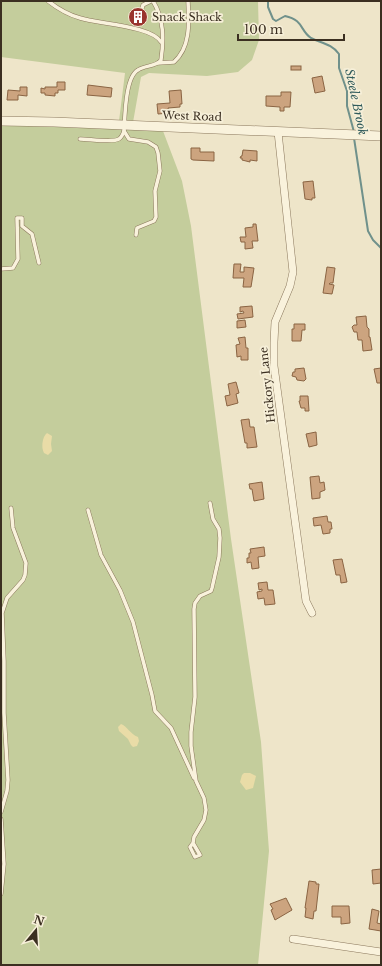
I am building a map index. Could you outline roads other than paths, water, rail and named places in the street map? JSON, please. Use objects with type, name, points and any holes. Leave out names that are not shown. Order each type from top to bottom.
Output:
[{"type":"street","name":"West Road","points":[[1,121],[124,128],[381,136]]},
{"type":"street","name":"Hickory Lane","points":[[278,132],[293,272],[290,286],[275,322],[274,366],[306,601],[312,613]]},
{"type":"street","points":[[293,939],[381,952]]},
{"type":"lane","points":[[48,1],[75,17],[142,31],[156,36],[162,43]]},
{"type":"lane","points":[[141,12],[144,6],[152,1],[160,13],[162,23],[162,43],[160,62]]},
{"type":"lane","points":[[80,138],[116,140],[121,137],[124,128],[132,77],[138,70],[160,62],[174,62],[182,53],[189,27],[188,1]]},
{"type":"lane","points":[[124,128],[129,139],[144,140],[156,147],[159,159],[160,171],[155,191],[156,217],[154,221],[137,228],[136,235]]},
{"type":"lane","points":[[1,269],[13,268],[18,259],[17,218],[22,218],[22,226],[32,234],[39,263]]},
{"type":"lane","points":[[196,781],[191,746],[195,697],[194,609],[195,603],[200,596],[211,591],[220,546],[219,529],[213,519],[210,503]]},
{"type":"lane","points":[[1,812],[7,791],[8,780],[4,713],[2,613],[7,598],[23,580],[26,569],[26,563],[13,528],[11,508]]},
{"type":"lane","points":[[88,510],[101,555],[120,590],[133,622],[155,711],[171,728],[204,798],[206,810],[204,820],[194,837],[193,843]]},
{"type":"lane","points":[[1,819],[4,864],[1,894]]},
{"type":"waterway","name":"Steele Brook","points":[[268,1],[268,7],[273,19],[276,21],[285,16],[296,20],[311,38],[330,46],[339,54],[339,68],[347,91],[347,106],[354,132]]},
{"type":"waterway","name":"Steele Brook","points":[[354,138],[368,231],[373,240],[381,248]]},
{"type":"place","name":"Snack Shack","points":[[138,17]]}]
